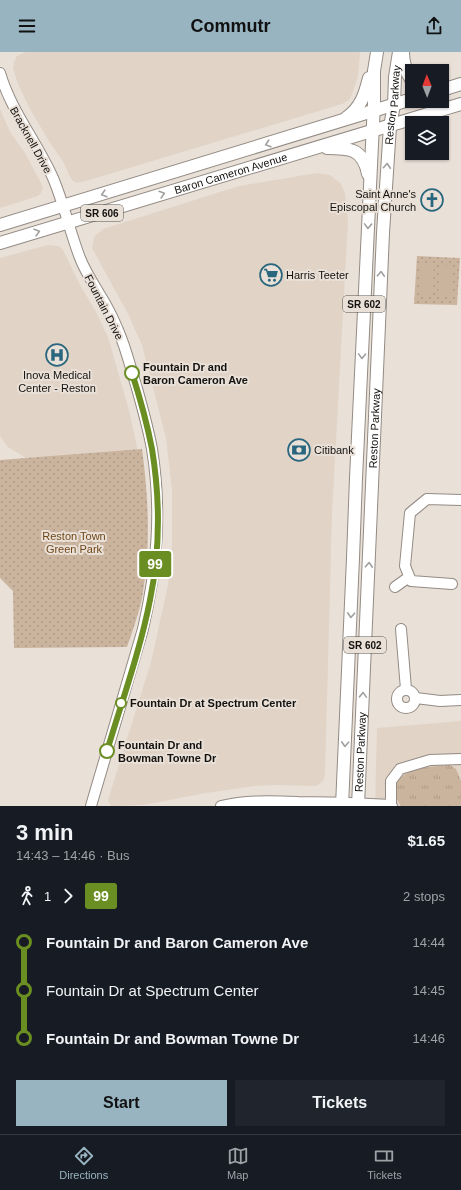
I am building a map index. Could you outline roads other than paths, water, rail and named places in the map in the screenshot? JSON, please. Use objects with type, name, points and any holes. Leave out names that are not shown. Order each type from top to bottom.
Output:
[{"type":"main road","name":"Reston Parkway","points":[[358,805],[383,232],[390,126],[394,105],[395,77],[399,52]]},
{"type":"main road","points":[[404,52],[405,64]]},
{"type":"main road","name":"Reston Parkway","points":[[342,804],[376,53]]},
{"type":"main road","points":[[339,122],[354,111],[362,101],[376,53]]},
{"type":"main road","name":"Baron Cameron Avenue","points":[[0,225],[405,101]]},
{"type":"main road","name":"Baron Cameron Avenue","points":[[0,244],[461,104]]},
{"type":"main road","points":[[312,148],[343,148],[352,150],[362,157],[370,183]]},
{"type":"street","name":"Bracknell Drive","points":[[0,73],[11,104],[46,163],[63,206]]},
{"type":"street","name":"Fountain Drive","points":[[63,206],[80,259],[108,308],[118,330],[140,398],[152,449],[158,510],[155,569],[150,599],[143,629],[91,806]]},
{"type":"street","points":[[452,584],[411,581],[405,566],[410,514],[427,499],[461,500]]},
{"type":"street","points":[[395,587],[409,577]]},
{"type":"street","points":[[401,629],[406,689]]},
{"type":"street","points":[[406,689],[411,690],[416,698],[414,703],[406,708],[398,704],[397,699],[401,690],[406,689]]},
{"type":"street","points":[[416,698],[440,701],[461,700]]},
{"type":"street","points":[[221,806],[266,801],[391,805],[391,781],[400,770],[430,760],[461,759]]},
{"type":"place","name":"Saint Anne's Episcopal Church","points":[[432,200]]},
{"type":"place","name":"Harris Teeter","points":[[271,275]]},
{"type":"place","name":"Inova Medical Center - Reston","points":[[57,355]]},
{"type":"place","name":"Fountain Dr and Baron Cameron Ave","points":[[132,373]]},
{"type":"place","name":"Citibank","points":[[299,450]]},
{"type":"place","name":"Fountain Dr at Spectrum Center","points":[[121,703]]},
{"type":"place","name":"Fountain Dr and Bowman Towne Dr","points":[[107,751]]},
{"type":"park label","name":"Reston Town Green Park","points":[[74,542]]}]
